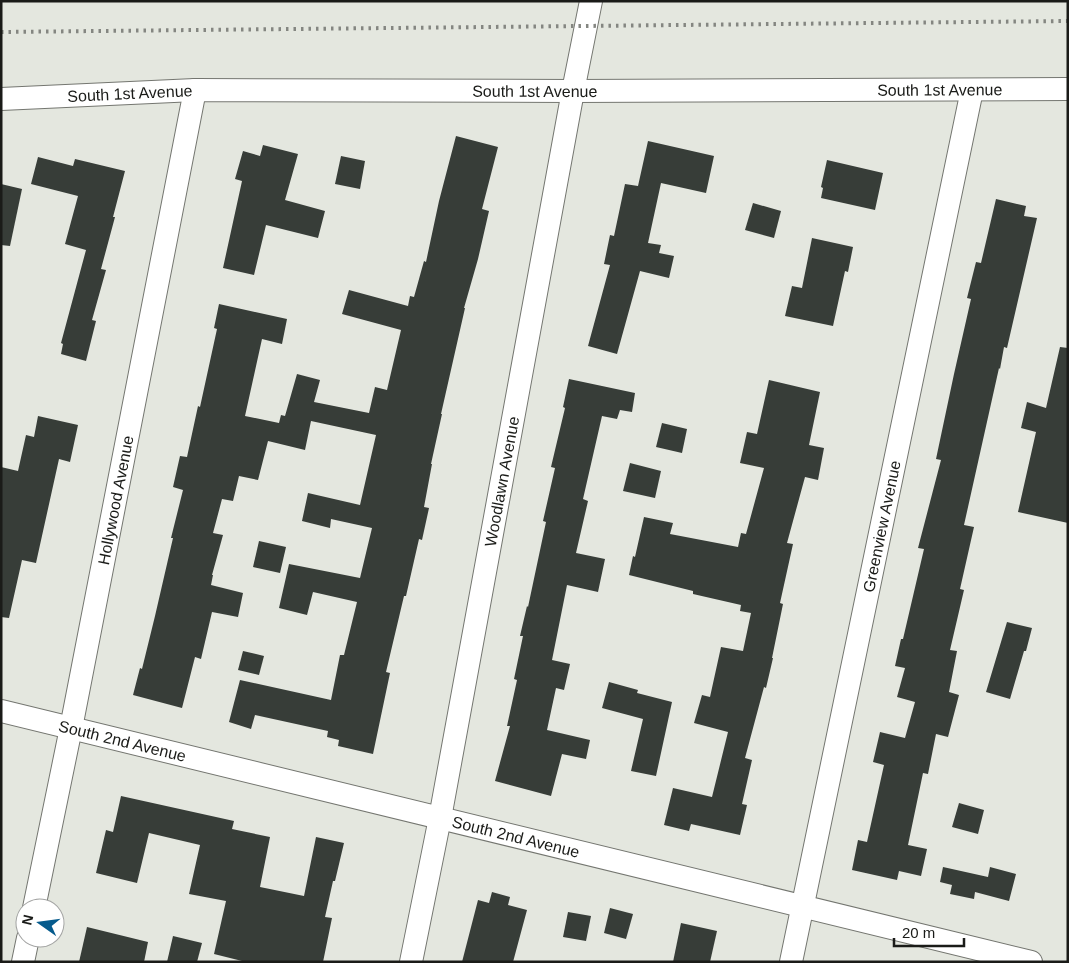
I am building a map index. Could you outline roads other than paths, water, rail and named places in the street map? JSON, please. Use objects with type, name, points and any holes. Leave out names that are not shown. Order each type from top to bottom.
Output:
[{"type":"street","name":"Woodlawn Avenue","points":[[411,962],[440,818],[591,1]]},
{"type":"street","name":"South 1st Avenue","points":[[1,99],[195,90],[1068,89]]},
{"type":"street","name":"Hollywood Avenue","points":[[36,898],[195,90]]},
{"type":"street","name":"Greenview Avenue","points":[[791,962],[972,90]]},
{"type":"street","name":"South 2nd Avenue","points":[[1,711],[1031,962]]},
{"type":"street","points":[[23,962],[26,948]]},
{"type":"railway","points":[[1,32],[1068,21]]}]
